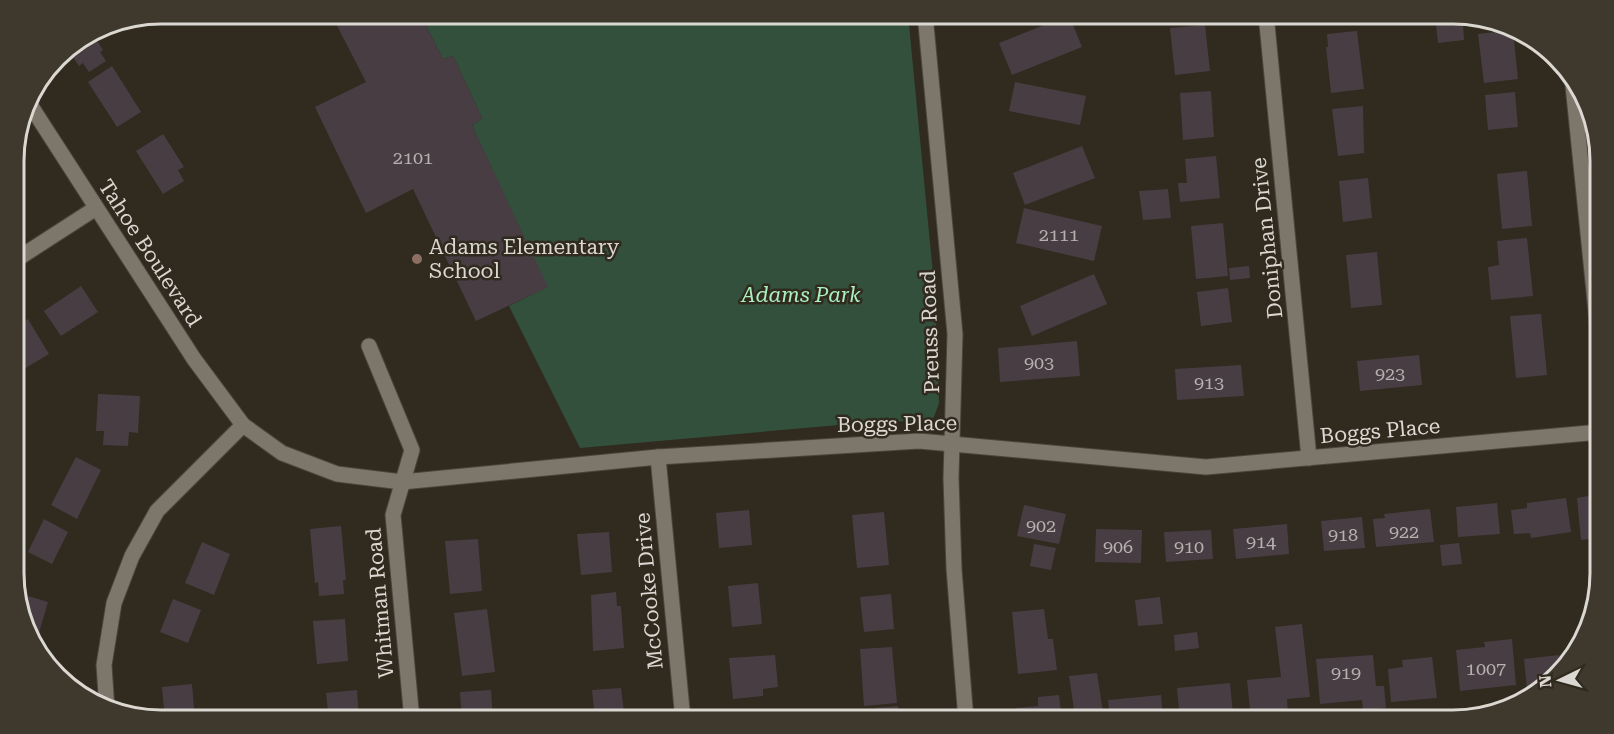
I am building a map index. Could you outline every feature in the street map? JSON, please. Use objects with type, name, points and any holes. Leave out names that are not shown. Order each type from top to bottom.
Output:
[{"type":"street","name":"Preuss Road","points":[[926,24],[956,334],[951,478],[954,558],[965,710]]},
{"type":"street","name":"Doniphan Drive","points":[[1267,24],[1310,458]]},
{"type":"street","points":[[1574,97],[1590,253]]},
{"type":"street","name":"Tahoe Boulevard","points":[[34,110],[194,359],[243,425]]},
{"type":"street","points":[[24,255],[96,208]]},
{"type":"street","name":"Whitman Road","points":[[369,346],[412,450],[393,515],[411,710]]},
{"type":"street","name":"Boggs Place","points":[[243,425],[282,453],[337,474],[402,482],[658,457],[919,441],[952,442],[1206,467],[1590,433]]},
{"type":"street","points":[[107,699],[106,655],[114,603],[132,556],[157,512],[243,425]]},
{"type":"street","name":"McCooke Drive","points":[[658,457],[682,710]]},
{"type":"green space","name":"Adams Park","points":[[425,24],[909,24],[935,295],[939,403],[934,417],[927,422],[884,421],[580,448],[509,306],[547,287],[472,126],[482,118],[453,56],[443,59]]},
{"type":"building","name":"Adams Elementary School","points":[[336,24],[425,24],[443,59],[453,56],[482,118],[472,126],[548,287],[476,321],[413,189],[366,213],[315,107],[366,82]]},
{"type":"building","points":[[1046,24],[1073,24],[1082,47],[1012,75],[999,43]]},
{"type":"building","points":[[1463,24],[1464,40],[1438,43],[1436,25]]},
{"type":"building","points":[[1205,25],[1210,71],[1175,75],[1170,28]]},
{"type":"building","points":[[1357,31],[1364,89],[1331,93],[1326,47],[1328,47],[1327,34]]},
{"type":"building","points":[[1497,32],[1514,38],[1518,79],[1484,83],[1478,34]]},
{"type":"building","points":[[97,40],[103,50],[100,52],[106,61],[89,72],[83,63],[79,66],[73,57]]},
{"type":"building","points":[[112,66],[141,112],[117,127],[88,82]]},
{"type":"building","points":[[1015,82],[1086,96],[1080,125],[1009,111]]},
{"type":"building","points":[[1211,91],[1214,137],[1183,140],[1180,93]]},
{"type":"building","points":[[1515,92],[1518,127],[1488,130],[1485,95]]},
{"type":"building","points":[[1363,106],[1364,153],[1338,156],[1332,109]]},
{"type":"building","points":[[163,134],[184,167],[178,170],[184,181],[163,194],[136,151]]},
{"type":"building","points":[[1082,146],[1095,178],[1025,205],[1013,173]]},
{"type":"building","points":[[1216,156],[1220,198],[1180,202],[1178,183],[1187,183],[1185,159]]},
{"type":"building","points":[[1527,171],[1532,226],[1502,229],[1497,174]]},
{"type":"building","points":[[1368,178],[1372,218],[1343,222],[1339,181]]},
{"type":"building","points":[[1168,189],[1171,218],[1143,220],[1139,191]]},
{"type":"building","points":[[1024,208],[1102,226],[1094,261],[1016,243]]},
{"type":"building","points":[[1223,223],[1228,276],[1196,279],[1191,226]]},
{"type":"building","points":[[1527,238],[1533,296],[1491,300],[1488,267],[1499,265],[1497,241]]},
{"type":"building","points":[[1377,252],[1382,305],[1351,308],[1346,255]]},
{"type":"building","points":[[1249,266],[1250,278],[1230,280],[1229,268]]},
{"type":"building","points":[[1094,274],[1107,304],[1032,336],[1020,306]]},
{"type":"building","points":[[81,286],[98,312],[61,336],[44,311]]},
{"type":"building","points":[[1228,288],[1232,322],[1201,326],[1197,292]]},
{"type":"building","points":[[1541,314],[1547,375],[1516,378],[1510,316]]},
{"type":"building","points":[[28,319],[49,354],[24,369],[24,321]]},
{"type":"building","points":[[1077,341],[1080,376],[1000,382],[998,348]]},
{"type":"building","points":[[1419,355],[1422,385],[1360,391],[1357,361]]},
{"type":"building","points":[[1241,365],[1244,396],[1177,400],[1175,369]]},
{"type":"building","points":[[98,394],[140,396],[138,433],[129,432],[128,446],[103,445],[104,431],[96,431]]},
{"type":"building","points":[[76,457],[101,470],[77,519],[51,505]]},
{"type":"building","points":[[1590,496],[1590,539],[1581,540],[1577,498]]},
{"type":"building","points":[[1566,498],[1571,532],[1531,538],[1530,533],[1514,534],[1511,510],[1527,508],[1527,503]]},
{"type":"building","points":[[1497,503],[1500,534],[1458,537],[1456,507]]},
{"type":"building","points":[[1024,505],[1066,514],[1059,544],[1017,536]]},
{"type":"building","points":[[1430,509],[1434,542],[1376,547],[1373,519],[1385,518],[1384,514]]},
{"type":"building","points":[[749,510],[752,545],[719,548],[716,513]]},
{"type":"building","points":[[884,512],[889,565],[857,568],[852,515]]},
{"type":"building","points":[[1362,517],[1365,548],[1324,551],[1321,521]]},
{"type":"building","points":[[44,519],[68,532],[52,564],[28,552]]},
{"type":"building","points":[[1287,524],[1289,554],[1236,559],[1233,529]]},
{"type":"building","points":[[341,526],[346,580],[343,580],[344,594],[319,596],[318,582],[315,583],[310,529]]},
{"type":"building","points":[[1096,529],[1142,530],[1141,563],[1095,562]]},
{"type":"building","points":[[1211,530],[1213,559],[1166,562],[1164,532]]},
{"type":"building","points":[[609,532],[612,572],[581,575],[577,534]]},
{"type":"building","points":[[478,539],[482,591],[450,594],[445,541]]},
{"type":"building","points":[[202,542],[230,554],[214,595],[185,583]]},
{"type":"building","points":[[1459,543],[1462,564],[1442,566],[1440,545]]},
{"type":"building","points":[[1034,544],[1056,548],[1051,570],[1030,566]]},
{"type":"building","points":[[758,583],[762,624],[732,627],[728,586]]},
{"type":"building","points":[[616,592],[617,606],[621,606],[624,648],[593,651],[591,595]]},
{"type":"building","points":[[891,594],[894,629],[864,632],[860,597]]},
{"type":"building","points":[[26,595],[48,602],[39,634]]},
{"type":"building","points":[[1160,597],[1163,624],[1138,626],[1135,600]]},
{"type":"building","points":[[173,599],[201,610],[188,643],[160,632]]},
{"type":"building","points":[[487,609],[495,672],[462,676],[454,613]]},
{"type":"building","points":[[1044,609],[1048,639],[1053,639],[1057,670],[1018,674],[1012,612]]},
{"type":"building","points":[[345,619],[348,661],[317,664],[313,621]]},
{"type":"building","points":[[1302,624],[1310,697],[1287,699],[1288,710],[1250,710],[1247,680],[1281,677],[1275,627]]},
{"type":"building","points":[[1197,632],[1199,648],[1175,651],[1174,635]]},
{"type":"building","points":[[1512,639],[1516,685],[1460,691],[1456,650],[1485,647],[1484,642]]},
{"type":"building","points":[[892,647],[897,703],[864,706],[860,649]]},
{"type":"building","points":[[775,655],[778,687],[763,689],[763,696],[733,699],[729,658]]},
{"type":"building","points":[[1373,655],[1376,686],[1384,686],[1386,708],[1363,710],[1362,700],[1320,704],[1316,659]]},
{"type":"building","points":[[1432,657],[1437,698],[1391,702],[1388,669],[1403,667],[1402,660]]},
{"type":"building","points":[[1530,658],[1530,686],[1527,688],[1524,659]]},
{"type":"building","points":[[1097,673],[1103,710],[1074,710],[1069,676]]},
{"type":"building","points":[[1230,683],[1233,710],[1179,710],[1177,688]]},
{"type":"building","points":[[192,684],[194,710],[164,710],[162,687]]},
{"type":"building","points":[[621,688],[624,710],[594,710],[592,690]]},
{"type":"building","points":[[357,690],[358,710],[328,710],[326,693]]},
{"type":"building","points":[[491,690],[492,710],[461,710],[460,692]]},
{"type":"building","points":[[1059,695],[1061,710],[1016,710],[1016,708],[1038,706],[1038,697]]},
{"type":"building","points":[[1161,695],[1162,710],[1109,710],[1108,700]]},
{"type":"building","points":[[898,706],[899,710],[876,710],[876,708]]},
{"type":"place","name":"Adams Elementary School","points":[[417,259]]}]
